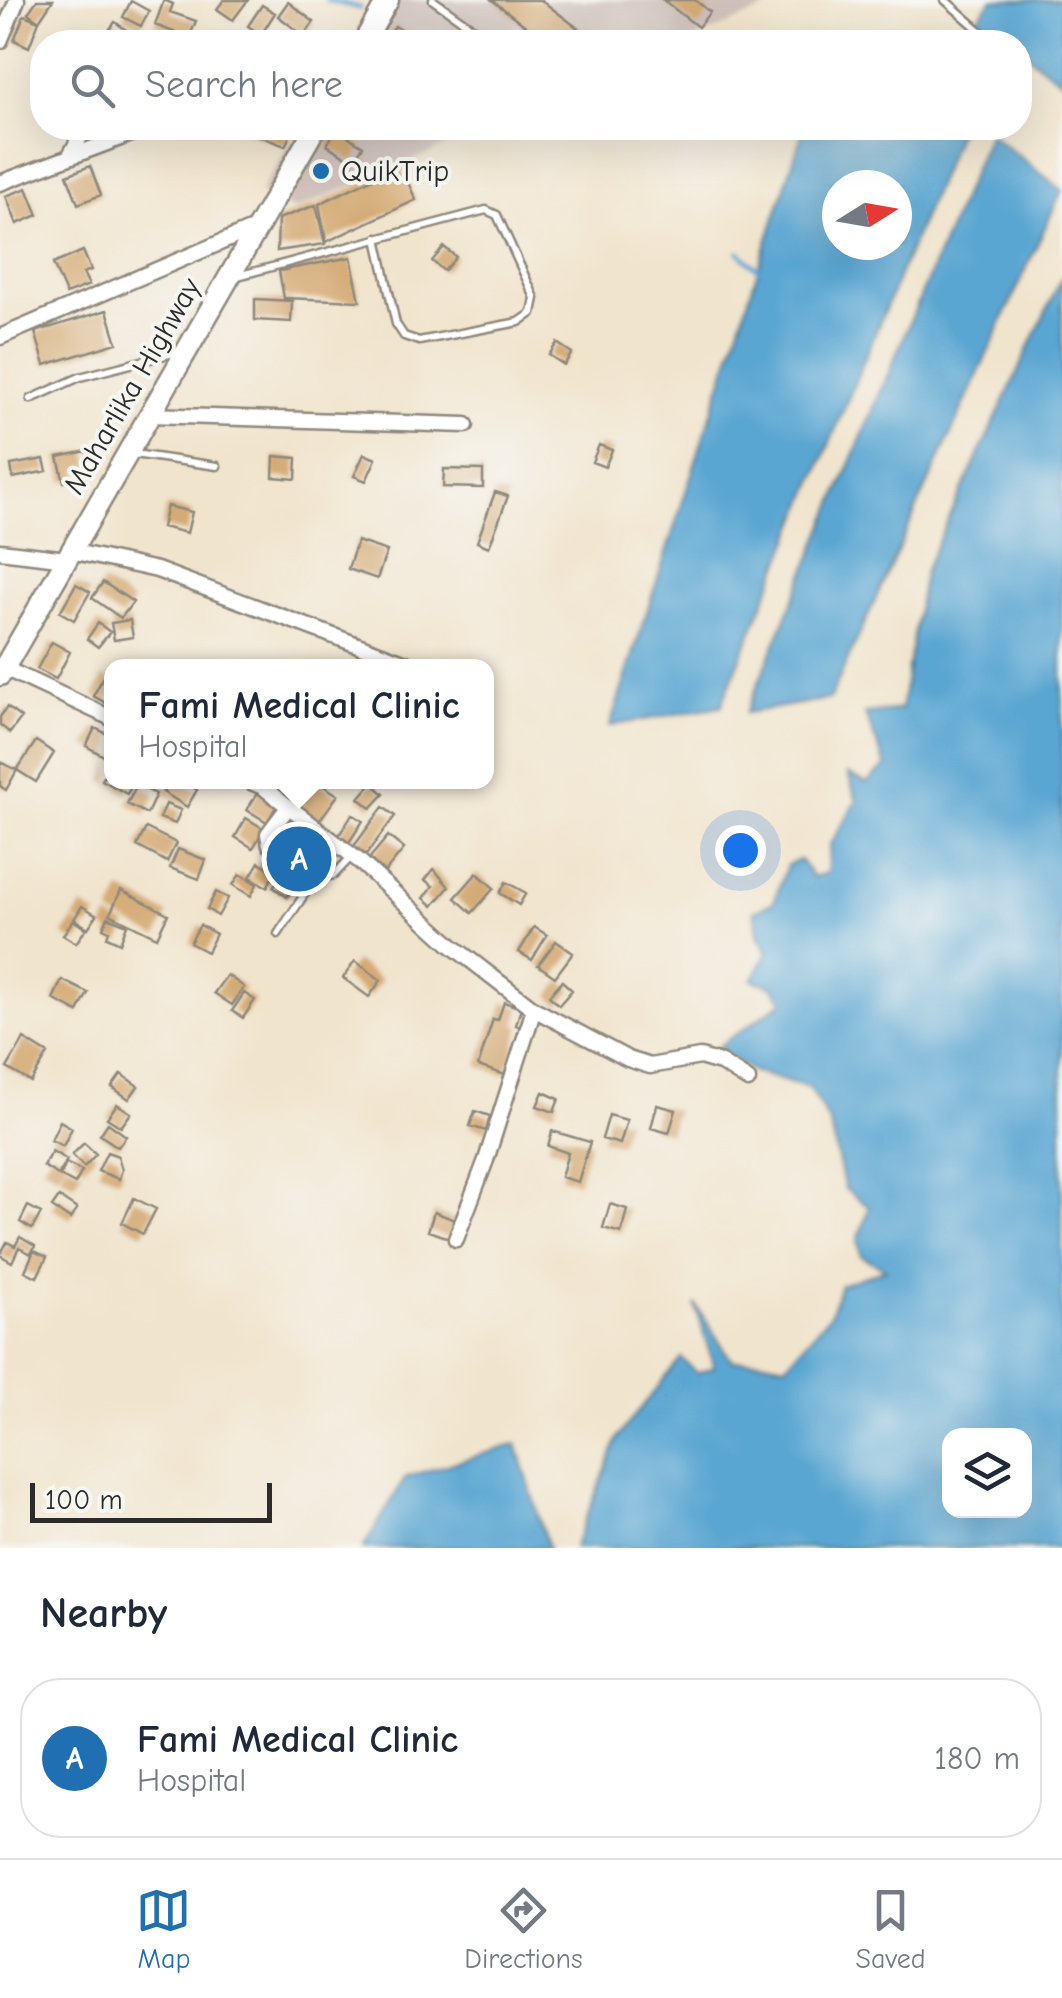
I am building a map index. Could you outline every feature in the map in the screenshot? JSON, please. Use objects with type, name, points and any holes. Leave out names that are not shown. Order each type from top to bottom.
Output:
[{"type":"main road","points":[[371,30],[388,0]]},
{"type":"main road","name":"Maharlika Highway","points":[[2,672],[308,140]]},
{"type":"street","points":[[0,42],[17,0]]},
{"type":"street","points":[[69,157],[78,140]]},
{"type":"street","points":[[0,183],[115,140]]},
{"type":"street","points":[[0,337],[258,227]]},
{"type":"street","points":[[150,415],[466,425]]},
{"type":"street","points":[[0,551],[69,555],[157,570],[395,659]]},
{"type":"street","points":[[2,672],[104,715]]},
{"type":"street","points":[[262,789],[352,855],[451,945],[534,1009],[628,1059],[650,1066],[700,1057],[721,1063],[748,1080]]},
{"type":"street","points":[[270,845],[268,834],[289,806]]},
{"type":"street","points":[[456,1239],[486,1160],[534,1009]]},
{"type":"lane","points":[[432,0],[475,30]]},
{"type":"lane","points":[[945,0],[980,30]]},
{"type":"lane","points":[[228,279],[377,238],[486,210],[497,215],[535,298],[532,313],[519,322],[418,341],[404,336],[396,324],[377,238]]},
{"type":"lane","points":[[31,399],[80,377],[187,350]]},
{"type":"lane","points":[[128,454],[217,466]]},
{"type":"lane","points":[[278,934],[314,880],[334,875],[352,855]]},
{"type":"shaded area","points":[[383,0],[776,0],[763,10],[716,30],[363,30]]},
{"type":"shaded area","points":[[293,140],[460,140],[295,210],[260,192]]},
{"type":"water","points":[[992,0],[1062,0],[1062,81],[1032,59],[1032,30],[992,30],[977,19]]},
{"type":"water","points":[[800,140],[955,140],[912,244],[912,170],[822,170],[822,260],[905,260],[721,706],[610,726]]},
{"type":"water","points":[[986,140],[998,140],[1062,190],[830,699],[746,713]]},
{"type":"water","points":[[1062,277],[1062,1548],[574,1548],[619,1436],[681,1358],[697,1373],[714,1367],[695,1304],[732,1361],[760,1360],[786,1365],[831,1313],[840,1285],[886,1269],[861,1256],[858,1241],[869,1207],[845,1189],[830,1124],[810,1088],[750,1070],[719,1046],[784,1001],[772,986],[752,980],[768,952],[759,937],[754,911],[774,902],[787,865],[800,860],[813,877],[827,873],[830,845],[857,801],[848,774],[867,783],[886,766],[865,714],[901,709],[924,572]]},
{"type":"water","points":[[517,1444],[548,1548],[363,1548],[406,1477]]},
{"type":"building","points":[[37,0],[53,0],[39,21],[28,13]]},
{"type":"building","points":[[164,0],[173,4],[170,12],[196,21],[192,30],[168,30],[155,25]]},
{"type":"building","points":[[224,0],[248,0],[233,20],[217,9]]},
{"type":"building","points":[[492,0],[541,0],[580,30],[525,30],[527,27]]},
{"type":"building","points":[[663,0],[695,0],[710,12],[698,27]]},
{"type":"building","points":[[131,1],[149,11],[141,26],[123,17]]},
{"type":"building","points":[[288,2],[314,22],[308,30],[296,30],[278,16]]},
{"type":"building","points":[[262,5],[275,13],[264,30],[248,26]]},
{"type":"building","points":[[24,15],[39,21],[36,30],[30,30],[29,47],[14,40]]},
{"type":"building","points":[[115,22],[126,30],[109,30]]},
{"type":"building","points":[[330,140],[353,140],[363,146],[353,161],[327,145]]},
{"type":"building","points":[[400,165],[416,200],[326,242],[319,204]]},
{"type":"building","points":[[90,166],[101,195],[78,204],[67,175]]},
{"type":"building","points":[[27,188],[38,215],[17,224],[6,196]]},
{"type":"building","points":[[316,205],[325,244],[277,251],[278,219]]},
{"type":"building","points":[[444,247],[456,257],[444,271],[432,261]]},
{"type":"building","points":[[83,251],[91,270],[83,273],[89,285],[66,294],[53,264]]},
{"type":"building","points":[[351,257],[360,301],[284,298],[279,271]]},
{"type":"building","points":[[255,299],[292,301],[291,322],[255,320]]},
{"type":"building","points":[[107,310],[117,343],[45,365],[35,332]]},
{"type":"building","points":[[557,343],[572,353],[564,365],[549,355]]},
{"type":"building","points":[[599,445],[612,450],[605,467],[592,462]]},
{"type":"building","points":[[87,451],[90,466],[78,468],[80,478],[64,482],[58,457]]},
{"type":"building","points":[[364,454],[376,459],[366,481],[354,476]]},
{"type":"building","points":[[274,456],[297,458],[296,479],[273,477]]},
{"type":"building","points":[[44,459],[47,471],[13,478],[11,465]]},
{"type":"building","points":[[444,469],[483,470],[483,488],[443,487]]},
{"type":"building","points":[[495,492],[508,496],[489,547],[477,542]]},
{"type":"building","points":[[167,506],[192,512],[187,533],[162,527]]},
{"type":"building","points":[[357,541],[387,551],[377,579],[348,569]]},
{"type":"building","points":[[103,582],[133,602],[121,618],[92,598]]},
{"type":"building","points":[[76,584],[90,592],[74,620],[60,612]]},
{"type":"building","points":[[130,620],[133,637],[114,640],[111,623]]},
{"type":"building","points":[[98,623],[110,632],[98,647],[87,639]]},
{"type":"building","points":[[52,642],[70,652],[56,679],[37,669]]},
{"type":"building","points":[[104,676],[104,702],[93,696]]},
{"type":"building","points":[[7,707],[21,718],[10,733],[0,725]]},
{"type":"building","points":[[95,728],[104,732],[104,756],[86,746]]},
{"type":"building","points":[[36,741],[54,753],[36,782],[17,770]]},
{"type":"building","points":[[0,762],[17,770],[6,790],[0,786]]},
{"type":"building","points":[[135,789],[156,794],[147,814],[127,804]]},
{"type":"building","points":[[165,789],[197,790],[187,807],[163,792]]},
{"type":"building","points":[[312,789],[328,789],[338,795],[319,821],[299,806]]},
{"type":"building","points":[[367,789],[379,789],[384,794],[371,808],[359,798]]},
{"type":"building","points":[[259,790],[279,802],[267,822],[247,810]]},
{"type":"building","points":[[166,804],[181,810],[175,824],[160,818]]},
{"type":"building","points":[[383,807],[395,816],[366,855],[354,846]]},
{"type":"building","points":[[352,814],[363,821],[348,844],[338,837]]},
{"type":"building","points":[[246,818],[264,829],[253,848],[235,837]]},
{"type":"building","points":[[146,828],[176,843],[167,862],[137,846]]},
{"type":"building","points":[[295,832],[326,853],[304,885],[273,864]]},
{"type":"building","points":[[388,836],[404,849],[385,872],[369,859]]},
{"type":"building","points":[[178,849],[206,860],[199,879],[170,868]]},
{"type":"building","points":[[259,862],[275,872],[267,887],[250,877]]},
{"type":"building","points":[[434,869],[449,887],[433,906],[424,898],[433,886],[425,880]]},
{"type":"building","points":[[477,873],[494,888],[472,913],[455,898]]},
{"type":"building","points":[[240,874],[257,884],[251,896],[233,885]]},
{"type":"building","points":[[281,875],[295,885],[287,897],[273,887]]},
{"type":"building","points":[[506,882],[526,893],[519,905],[500,893]]},
{"type":"building","points":[[121,890],[168,914],[157,937],[110,914]]},
{"type":"building","points":[[216,892],[228,898],[218,916],[207,909]]},
{"type":"building","points":[[82,906],[97,915],[88,928],[74,919]]},
{"type":"building","points":[[108,917],[127,925],[120,943],[107,937],[109,931],[103,928]]},
{"type":"building","points":[[73,920],[86,929],[76,943],[63,935]]},
{"type":"building","points":[[200,925],[216,934],[207,952],[190,943]]},
{"type":"building","points":[[534,927],[547,935],[532,960],[519,952]]},
{"type":"building","points":[[556,941],[573,953],[555,977],[538,965]]},
{"type":"building","points":[[355,961],[381,980],[369,997],[343,978]]},
{"type":"building","points":[[227,975],[244,987],[232,1005],[214,993]]},
{"type":"building","points":[[62,980],[88,993],[78,1012],[53,999]]},
{"type":"building","points":[[562,981],[572,990],[559,1005],[549,996]]},
{"type":"building","points":[[244,993],[255,1000],[243,1018],[232,1011]]},
{"type":"building","points":[[504,1002],[521,1008],[516,1025],[521,1027],[505,1075],[478,1066],[493,1019],[498,1020]]},
{"type":"building","points":[[24,1039],[48,1054],[31,1082],[7,1068]]},
{"type":"building","points":[[121,1074],[138,1086],[129,1099],[112,1087]]},
{"type":"building","points":[[543,1092],[559,1099],[554,1112],[537,1106]]},
{"type":"building","points":[[117,1104],[131,1113],[121,1127],[107,1118]]},
{"type":"building","points":[[657,1105],[676,1110],[669,1133],[651,1128]]},
{"type":"building","points":[[475,1111],[490,1116],[486,1131],[470,1126]]},
{"type":"building","points":[[609,1115],[627,1120],[620,1144],[602,1139]]},
{"type":"building","points":[[60,1121],[72,1128],[63,1146],[51,1140]]},
{"type":"building","points":[[108,1123],[126,1136],[118,1147],[100,1135]]},
{"type":"building","points":[[552,1131],[590,1142],[578,1182],[561,1177],[568,1153],[548,1146]]},
{"type":"building","points":[[84,1143],[96,1154],[84,1167],[72,1155]]},
{"type":"building","points":[[52,1151],[67,1160],[58,1175],[43,1166]]},
{"type":"building","points":[[107,1152],[118,1156],[122,1170],[119,1179],[98,1171]]},
{"type":"building","points":[[66,1163],[82,1171],[75,1184],[60,1176]]},
{"type":"building","points":[[59,1197],[77,1209],[70,1219],[52,1207]]},
{"type":"building","points":[[134,1198],[156,1209],[143,1234],[122,1223]]},
{"type":"building","points":[[610,1204],[627,1209],[621,1233],[603,1228]]},
{"type":"building","points":[[28,1206],[41,1213],[32,1229],[20,1222]]},
{"type":"building","points":[[434,1212],[455,1220],[449,1238],[428,1231]]},
{"type":"building","points":[[20,1237],[35,1246],[31,1254],[19,1247],[12,1262],[0,1255],[7,1242],[15,1246]]},
{"type":"building","points":[[34,1251],[47,1257],[37,1277],[25,1271]]},
{"type":"waterway","points":[[327,0],[360,8]]},
{"type":"waterway","points":[[739,252],[758,269]]},
{"type":"place","name":"QuikTrip","points":[[321,171]]},
{"type":"place","name":"Fami Medical Clinic","points":[[299,859]]}]
